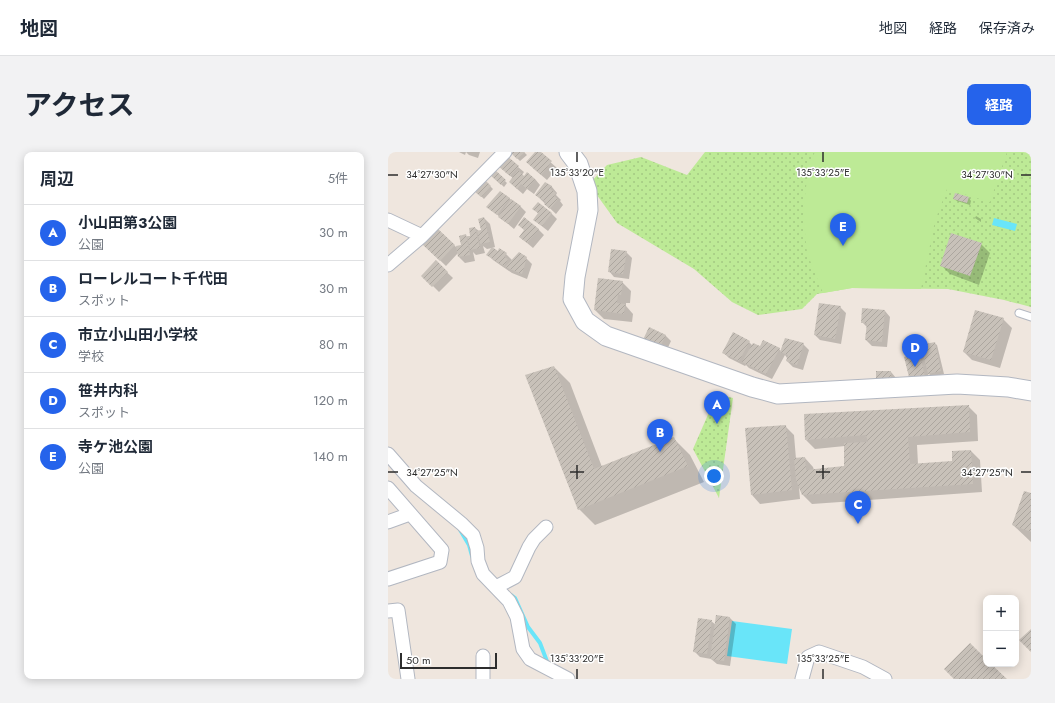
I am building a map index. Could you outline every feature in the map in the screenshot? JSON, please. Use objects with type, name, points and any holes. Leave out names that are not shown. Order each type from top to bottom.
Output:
[{"type":"street","points":[[388,265],[422,236],[504,152]]},
{"type":"street","points":[[568,152],[578,164],[588,191],[588,210],[574,277],[572,298],[585,321],[606,336],[752,387],[778,394],[958,384],[1031,391]]},
{"type":"street","points":[[388,220],[422,236]]},
{"type":"street","points":[[388,454],[416,486],[473,535],[477,548],[478,561],[483,574],[512,606],[517,617],[523,649],[530,660],[568,679]]},
{"type":"street","points":[[388,488],[442,550],[440,562],[388,579]]},
{"type":"street","points":[[388,522],[410,514]]},
{"type":"street","points":[[496,587],[515,577],[534,539],[546,528]]},
{"type":"street","points":[[388,611],[398,610],[408,679]]},
{"type":"street","points":[[802,679],[808,657],[819,652],[863,667],[885,679]]},
{"type":"street","points":[[483,656],[483,679]]},
{"type":"lane","points":[[1019,313],[1031,317]]},
{"type":"green space","points":[[705,152],[1031,152],[1031,307],[948,289],[852,288],[817,294],[802,309],[758,315],[732,302],[694,269],[617,223],[589,184],[607,165],[641,157],[687,175]]},
{"type":"green space","points":[[815,152],[1007,152],[990,202],[947,189],[935,221],[921,289],[852,288],[823,293],[807,253],[803,212],[809,163]]},
{"type":"green space","points":[[717,394],[733,398],[719,498],[693,449]]},
{"type":"water","points":[[994,218],[1017,224],[1015,231],[992,225]]},
{"type":"water","points":[[732,621],[792,629],[787,664],[727,656]]},
{"type":"building","points":[[510,152],[525,152],[517,159]]},
{"type":"building","points":[[535,152],[541,152],[552,161],[541,175],[526,162]]},
{"type":"building","points":[[507,156],[519,166],[510,176],[498,166]]},
{"type":"building","points":[[494,169],[506,180],[501,185],[489,174]]},
{"type":"building","points":[[518,170],[524,176],[527,172],[535,179],[527,189],[521,184],[517,189],[509,182]]},
{"type":"building","points":[[484,179],[491,186],[481,197],[474,191]]},
{"type":"building","points":[[545,182],[552,186],[550,189],[556,193],[554,196],[558,199],[550,209],[544,204],[546,202],[535,195]]},
{"type":"building","points":[[500,191],[510,198],[497,215],[486,207]]},
{"type":"building","points":[[955,193],[969,197],[967,203],[953,199]]},
{"type":"building","points":[[511,199],[521,206],[508,224],[498,217]]},
{"type":"building","points":[[538,202],[552,213],[542,226],[533,220],[538,213],[532,209]]},
{"type":"building","points":[[484,217],[490,242],[480,244],[477,231],[481,230],[478,219]]},
{"type":"building","points":[[524,217],[539,229],[527,243],[519,237],[524,230],[518,225]]},
{"type":"building","points":[[475,227],[480,248],[470,250],[467,236],[470,236],[469,228]]},
{"type":"building","points":[[437,228],[455,245],[440,261],[422,244]]},
{"type":"building","points":[[951,233],[982,243],[970,276],[940,266]]},
{"type":"building","points":[[466,234],[470,255],[458,257],[456,246],[461,245],[459,236]]},
{"type":"building","points":[[492,247],[498,251],[499,248],[507,253],[504,257],[508,259],[504,266],[486,255]]},
{"type":"building","points":[[611,249],[627,251],[623,274],[608,272]]},
{"type":"building","points":[[519,252],[527,257],[522,274],[505,267]]},
{"type":"building","points":[[436,260],[448,272],[432,287],[421,276]]},
{"type":"building","points":[[598,278],[623,281],[621,295],[618,294],[617,303],[625,304],[624,314],[594,310]]},
{"type":"building","points":[[819,303],[841,306],[835,339],[814,335]]},
{"type":"building","points":[[862,308],[885,310],[882,342],[865,340],[867,323],[861,323]]},
{"type":"building","points":[[975,310],[1004,318],[991,360],[963,352]]},
{"type":"building","points":[[649,327],[666,335],[658,351],[641,344]]},
{"type":"building","points":[[733,332],[750,341],[739,361],[722,353]]},
{"type":"building","points":[[785,338],[804,343],[797,365],[786,361],[788,355],[780,352]]},
{"type":"building","points":[[763,340],[780,348],[766,374],[742,362],[753,343],[760,346]]},
{"type":"building","points":[[935,342],[941,371],[928,374],[921,345]]},
{"type":"building","points":[[918,346],[925,377],[910,381],[904,357],[907,356],[905,349]]},
{"type":"building","points":[[554,366],[594,469],[674,437],[688,466],[578,510],[525,375]]},
{"type":"building","points":[[876,371],[891,371],[891,386],[876,386]]},
{"type":"building","points":[[969,405],[970,432],[908,437],[910,464],[952,461],[952,451],[971,450],[973,484],[802,495],[796,480],[794,458],[805,457],[806,470],[844,466],[844,443],[868,442],[866,435],[805,440],[804,414]]},
{"type":"building","points":[[786,425],[792,490],[751,495],[745,428]]},
{"type":"building","points":[[1024,491],[1031,493],[1031,532],[1012,525]]},
{"type":"building","points":[[716,615],[730,617],[724,661],[710,659]]},
{"type":"building","points":[[698,618],[712,620],[707,654],[693,652]]},
{"type":"building","points":[[1031,629],[1031,652],[1019,640]]},
{"type":"building","points":[[970,643],[983,656],[983,667],[994,667],[1007,679],[954,679],[944,669]]},
{"type":"waterway","points":[[459,528],[469,545],[472,556]]},
{"type":"waterway","points":[[511,595],[515,598],[528,627],[540,643],[548,664]]},
{"type":"place","name":"寺ケ池公園","points":[[843,246]]},
{"type":"place","name":"笹井内科","points":[[915,367]]},
{"type":"place","name":"小山田第3公園","points":[[717,424]]},
{"type":"place","name":"ローレルコート千代田","points":[[660,452]]},
{"type":"place","name":"市立小山田小学校","points":[[858,524]]}]
